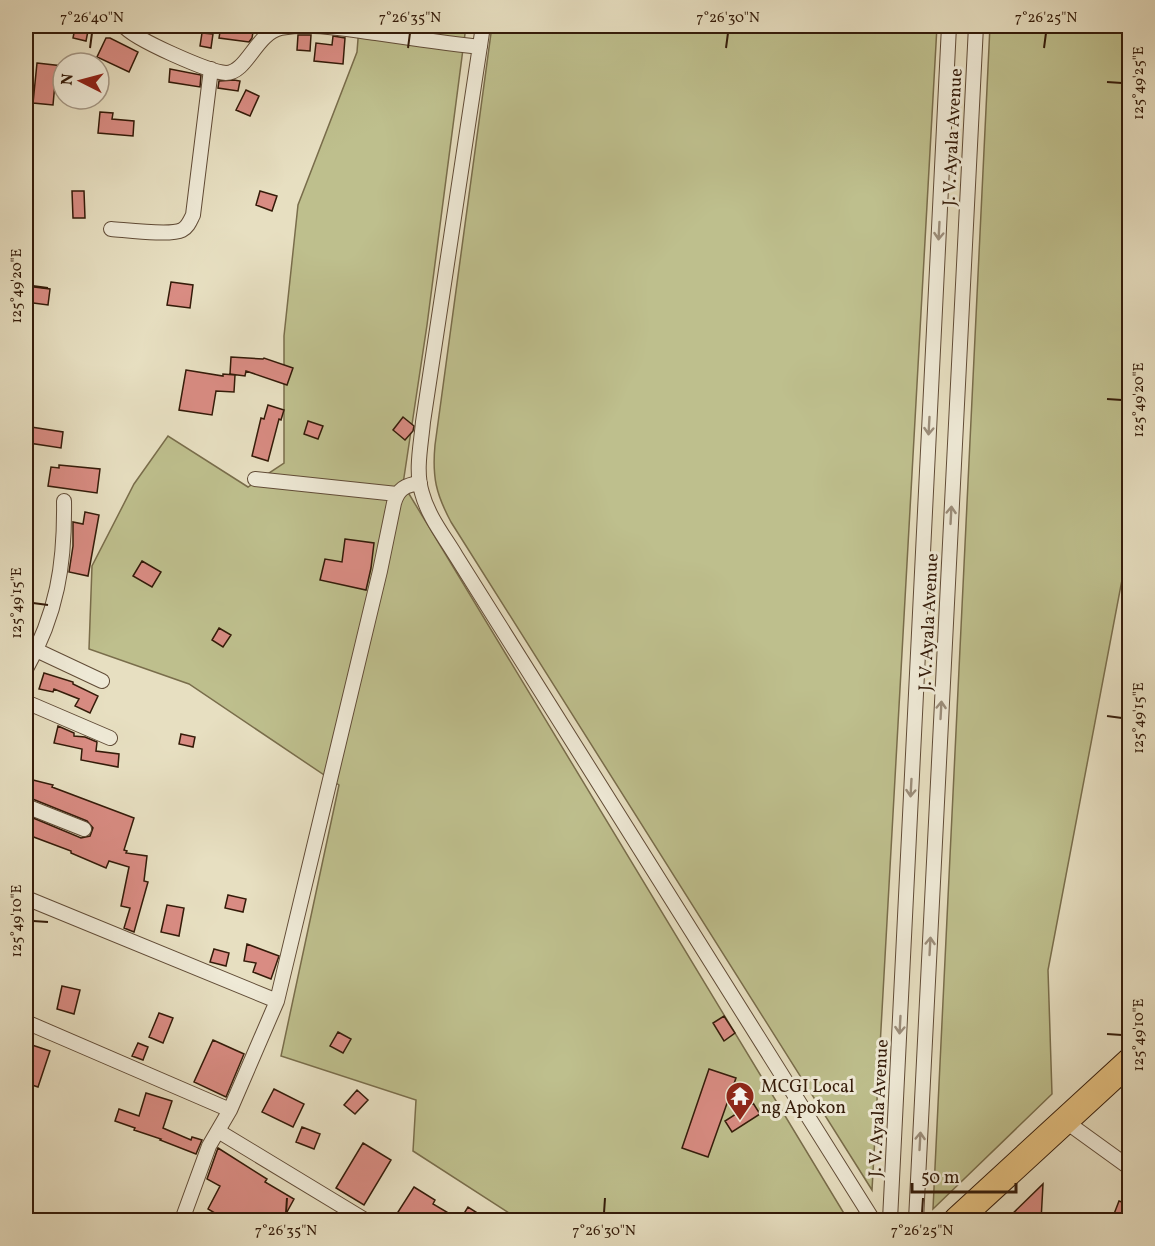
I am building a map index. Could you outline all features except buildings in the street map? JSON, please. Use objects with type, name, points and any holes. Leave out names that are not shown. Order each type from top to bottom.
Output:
[{"type":"highway","points":[[957,1221],[1130,1061]]},
{"type":"street","points":[[124,26],[134,35],[211,69],[228,73],[235,71],[243,63],[266,34],[279,28],[298,26],[351,30],[480,47]]},
{"type":"street","points":[[483,26],[423,422],[420,483],[429,509],[456,556],[873,1221]]},
{"type":"street","name":"J. V. Ayala Avenue","points":[[890,1221],[949,26]]},
{"type":"street","name":"J. V. Ayala Avenue","points":[[916,1221],[976,26]]},
{"type":"street","points":[[111,229],[172,232],[188,226],[193,215],[211,69]]},
{"type":"street","points":[[937,269],[964,270]]},
{"type":"street","points":[[255,479],[397,494]]},
{"type":"street","points":[[182,1221],[209,1146],[230,1110],[277,1001],[397,494],[408,485],[420,483]]},
{"type":"street","points":[[26,669],[50,614],[61,574],[65,536],[64,501]]},
{"type":"street","points":[[36,650],[102,681]]},
{"type":"street","points":[[26,702],[110,738]]},
{"type":"street","points":[[914,744],[940,745]]},
{"type":"street","points":[[26,806],[84,830]]},
{"type":"street","points":[[26,898],[277,1001]]},
{"type":"street","points":[[26,1022],[230,1110]]},
{"type":"street","points":[[1065,1121],[1130,1168]]},
{"type":"street","points":[[218,1131],[365,1221]]},
{"type":"green space","points":[[359,26],[466,26],[427,325],[403,484],[848,1220],[520,1220],[413,1151],[416,1100],[281,1056],[339,785],[189,684],[89,649],[92,566],[134,484],[168,436],[248,487],[284,463],[284,336],[298,205],[357,52]]},
{"type":"green space","points":[[492,26],[937,26],[872,1190],[451,522],[439,494],[434,467],[435,445]]},
{"type":"green space","points":[[990,26],[1129,26],[1129,543],[1048,970],[1052,1094],[933,1209]]},
{"type":"place","name":"MCGI Local ng Apokon","points":[[740,1122]]}]
